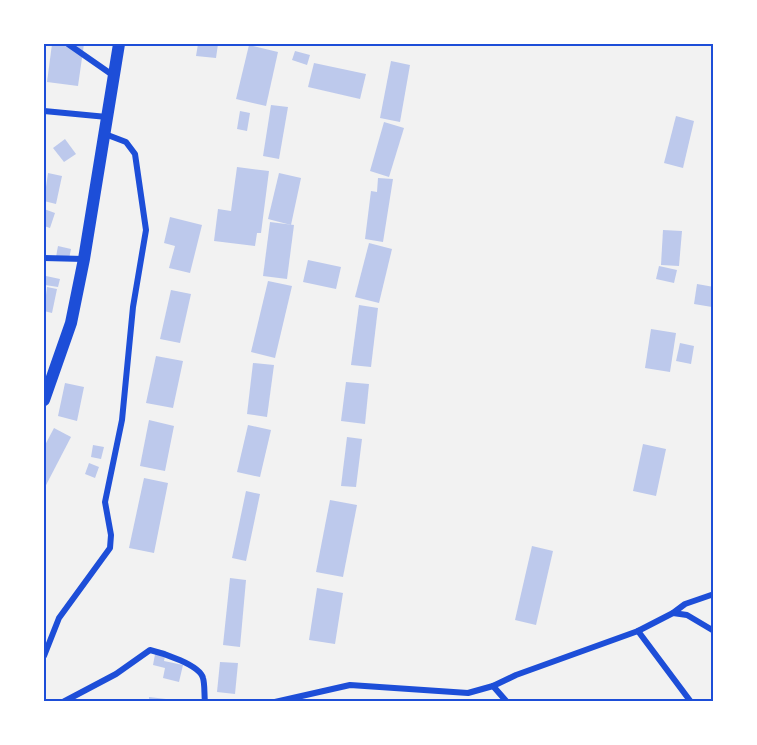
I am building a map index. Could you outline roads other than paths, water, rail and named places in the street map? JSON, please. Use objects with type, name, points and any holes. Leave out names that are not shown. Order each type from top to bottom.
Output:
[{"type":"main road","points":[[44,400],[71,323],[84,259],[119,44]]},
{"type":"street","points":[[68,44],[115,76]]},
{"type":"street","points":[[44,111],[108,117]]},
{"type":"street","points":[[44,656],[59,618],[110,548],[111,536],[105,502],[122,420],[127,361],[146,230],[135,154],[126,142],[105,134]]},
{"type":"street","points":[[44,258],[84,259]]},
{"type":"street","points":[[275,702],[350,685],[468,693],[494,686],[516,675],[638,631],[673,613],[685,604],[714,594]]},
{"type":"street","points":[[673,613],[687,615],[714,631]]},
{"type":"street","points":[[638,631],[691,702]]},
{"type":"street","points":[[63,702],[116,674],[150,650],[199,669],[203,678],[205,702]]},
{"type":"street","points":[[494,686],[507,702]]}]
